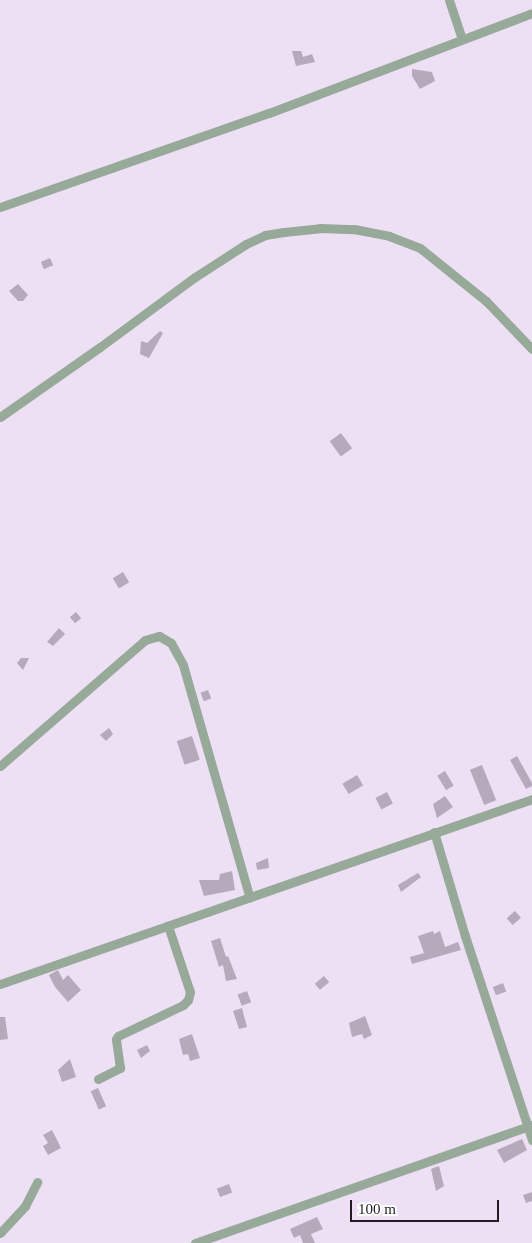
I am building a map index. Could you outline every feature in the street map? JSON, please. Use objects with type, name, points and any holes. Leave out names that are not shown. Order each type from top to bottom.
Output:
[{"type":"street","points":[[450,0],[462,39]]},
{"type":"street","points":[[0,207],[269,113],[532,13]]},
{"type":"street","points":[[0,417],[100,348],[195,277],[246,244],[265,235],[284,232],[320,228],[354,229],[389,236],[420,248],[486,301],[532,349]]},
{"type":"street","points":[[0,766],[145,640],[159,636],[171,643],[183,665],[250,898]]},
{"type":"street","points":[[0,984],[532,799]]},
{"type":"street","points":[[434,832],[465,936],[530,1126],[532,1140]]},
{"type":"street","points":[[98,1079],[120,1068],[116,1039],[118,1036],[183,1005],[188,1000],[190,992],[168,926]]},
{"type":"street","points":[[195,1243],[530,1126]]},
{"type":"street","points":[[0,1233],[25,1206],[37,1182]]},
{"type":"building","points":[[292,51],[301,51],[303,57],[312,54],[315,62],[296,66]]},
{"type":"building","points":[[412,69],[432,72],[435,81],[420,89],[412,76]]},
{"type":"building","points":[[50,258],[53,265],[44,269],[41,262]]},
{"type":"building","points":[[18,284],[28,295],[23,301],[18,301],[9,291]]},
{"type":"building","points":[[160,331],[163,333],[149,358],[140,354],[141,341],[147,343]]},
{"type":"building","points":[[341,433],[352,448],[341,457],[330,441]]},
{"type":"building","points":[[123,572],[129,582],[119,588],[113,578]]},
{"type":"building","points":[[76,612],[81,618],[75,623],[70,617]]},
{"type":"building","points":[[59,628],[65,634],[53,646],[47,642]]},
{"type":"building","points":[[21,658],[29,658],[23,670],[17,663]]},
{"type":"building","points":[[208,690],[211,698],[204,701],[201,693]]},
{"type":"building","points":[[109,728],[113,734],[106,741],[100,735]]},
{"type":"building","points":[[192,736],[200,760],[185,765],[177,741]]},
{"type":"building","points":[[517,756],[532,783],[532,786],[526,789],[510,760]]},
{"type":"building","points":[[482,765],[496,800],[484,805],[470,770]]},
{"type":"building","points":[[445,771],[454,786],[446,790],[437,776]]},
{"type":"building","points":[[357,775],[363,785],[349,794],[342,784]]},
{"type":"building","points":[[387,792],[393,804],[381,809],[375,798]]},
{"type":"building","points":[[445,796],[453,807],[437,818],[433,804]]},
{"type":"building","points":[[268,858],[269,868],[257,870],[256,863]]},
{"type":"building","points":[[232,871],[235,890],[204,896],[199,880],[219,880],[220,874]]},
{"type":"building","points":[[418,873],[421,877],[401,892],[398,885]]},
{"type":"building","points":[[515,911],[521,918],[513,925],[507,918]]},
{"type":"building","points":[[433,931],[434,934],[440,931],[445,947],[458,942],[461,950],[412,964],[410,957],[424,953],[418,936]]},
{"type":"building","points":[[220,938],[226,957],[228,956],[237,979],[226,981],[223,965],[219,967],[211,941]]},
{"type":"building","points":[[58,970],[63,980],[68,975],[81,990],[68,1002],[55,987],[49,975]]},
{"type":"building","points":[[324,976],[329,982],[320,990],[315,984]]},
{"type":"building","points":[[503,983],[506,991],[496,995],[493,987]]},
{"type":"building","points":[[247,991],[251,1002],[242,1006],[238,994]]},
{"type":"building","points":[[242,1008],[247,1027],[239,1029],[233,1011]]},
{"type":"building","points":[[365,1016],[372,1035],[364,1039],[362,1034],[352,1037],[349,1023]]},
{"type":"building","points":[[0,1017],[5,1017],[8,1039],[0,1040]]},
{"type":"building","points":[[192,1034],[200,1058],[190,1061],[188,1054],[183,1055],[179,1039]]},
{"type":"building","points":[[147,1045],[150,1051],[141,1058],[137,1050]]},
{"type":"building","points":[[70,1059],[76,1077],[62,1082],[58,1070]]},
{"type":"building","points":[[98,1088],[106,1106],[99,1110],[91,1091]]},
{"type":"building","points":[[52,1130],[61,1148],[48,1155],[43,1146],[48,1143],[43,1135]]},
{"type":"building","points":[[522,1139],[527,1150],[504,1163],[497,1150]]},
{"type":"building","points":[[439,1166],[444,1186],[436,1191],[431,1169]]},
{"type":"building","points":[[229,1184],[232,1192],[220,1197],[217,1189]]},
{"type":"building","points":[[532,1192],[532,1201],[526,1203],[523,1195]]},
{"type":"building","points":[[317,1217],[323,1229],[311,1234],[315,1243],[303,1243],[300,1235],[294,1238],[290,1229]]}]
